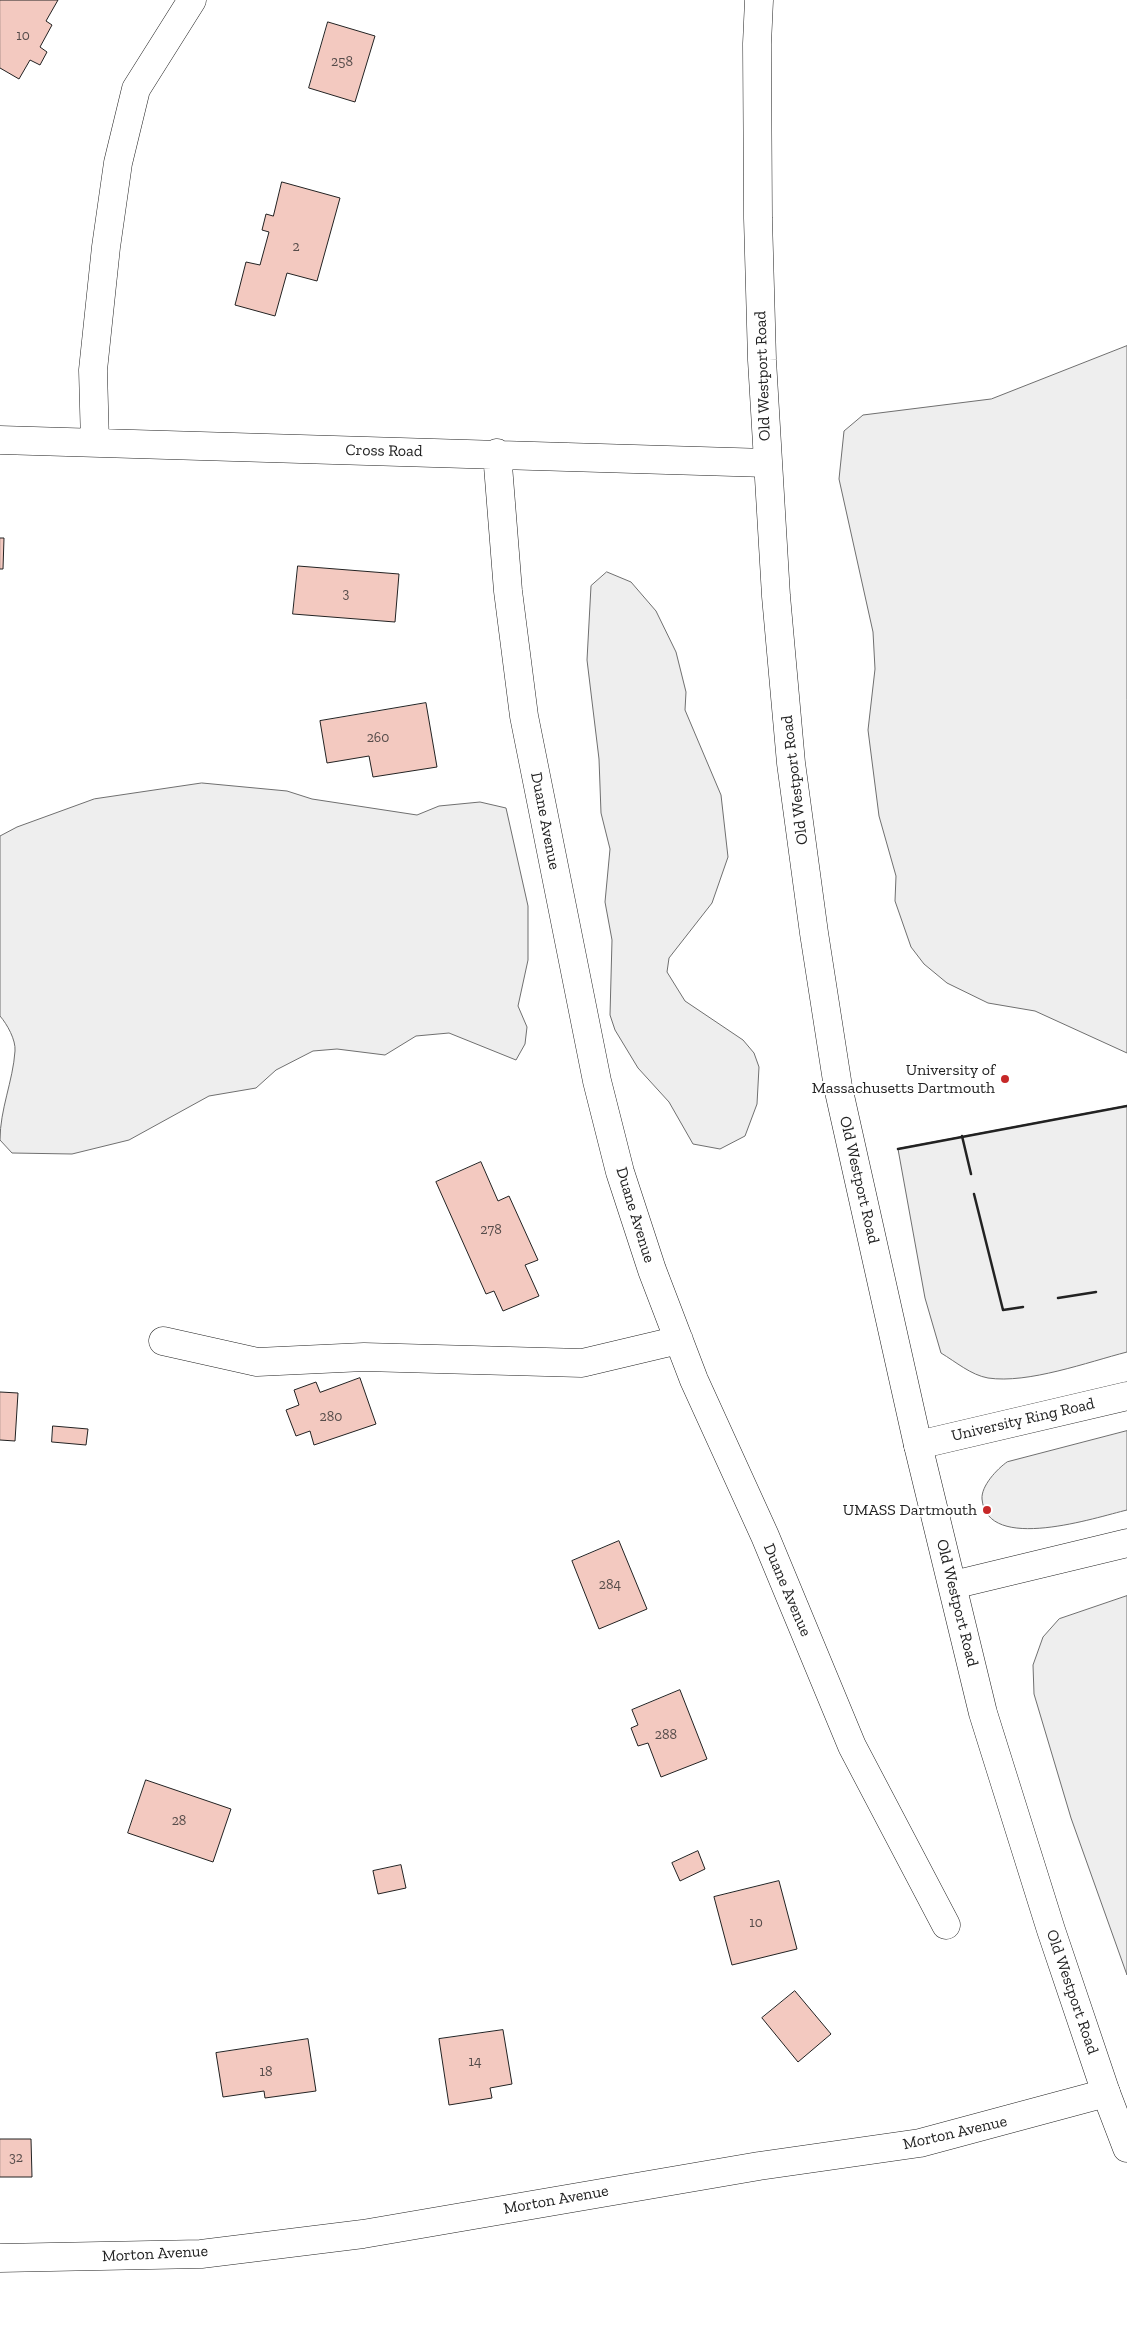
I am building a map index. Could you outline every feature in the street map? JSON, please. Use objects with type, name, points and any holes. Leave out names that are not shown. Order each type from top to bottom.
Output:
[{"type":"street","points":[[95,443],[93,370],[106,247],[118,163],[136,89],[192,0]]},
{"type":"street","name":"Old Westport Road","points":[[759,0],[758,227],[767,463],[776,596],[791,763],[814,933],[838,1087],[918,1445],[992,1741],[1048,1921],[1106,2094],[1127,2148]]},
{"type":"street","name":"Cross Road","points":[[0,440],[497,453],[767,463]]},
{"type":"street","name":"Duane Avenue","points":[[497,453],[508,591],[524,716],[597,1081],[620,1172],[652,1270],[694,1380],[765,1536],[852,1746],[946,1925]]},
{"type":"street","points":[[163,1341],[256,1362],[364,1357],[582,1363],[679,1340]]},
{"type":"street","name":"University Ring Road","points":[[918,1445],[1127,1396]]},
{"type":"street","points":[[953,1585],[1127,1543]]},
{"type":"street","name":"Morton Avenue","points":[[0,2258],[202,2254],[363,2234],[759,2166],[920,2143],[1106,2094]]},
{"type":"shaded area","points":[[1127,346],[1127,1053],[1035,1011],[988,1003],[947,983],[924,964],[911,947],[895,901],[896,876],[879,816],[868,730],[875,669],[873,632],[839,479],[844,431],[863,415],[991,399]]},
{"type":"shaded area","points":[[607,572],[631,582],[656,611],[676,652],[686,692],[685,710],[721,795],[728,857],[712,903],[669,958],[667,972],[685,1001],[743,1040],[754,1053],[759,1067],[757,1104],[745,1136],[720,1149],[693,1144],[669,1102],[638,1068],[615,1030],[610,1015],[612,940],[605,902],[610,849],[601,813],[599,759],[587,660],[591,586]]},
{"type":"shaded area","points":[[202,783],[287,791],[312,799],[417,815],[439,806],[480,802],[506,808],[528,906],[528,960],[518,1006],[527,1027],[525,1044],[516,1060],[449,1033],[416,1036],[385,1055],[337,1049],[313,1051],[276,1070],[256,1088],[209,1096],[129,1140],[72,1154],[12,1153],[0,1140],[2,1117],[12,1073],[15,1047],[10,1032],[0,1016],[0,836],[17,827],[94,799]]},
{"type":"shaded area","points":[[1127,1106],[1127,1352],[1058,1371],[1021,1378],[1004,1379],[988,1378],[976,1374],[941,1353],[925,1298],[898,1149]]},
{"type":"shaded area","points":[[1127,1431],[1127,1510],[1045,1528],[1022,1528],[1003,1525],[988,1516],[982,1494],[994,1473],[1007,1462]]},
{"type":"shaded area","points":[[1127,1596],[1127,1975],[1071,1818],[1034,1694],[1033,1665],[1043,1637],[1059,1619]]},
{"type":"building","points":[[0,0],[58,0],[46,21],[52,25],[40,47],[47,52],[40,65],[30,60],[19,79],[0,68]]},
{"type":"building","points":[[328,22],[375,36],[355,102],[309,88]]},
{"type":"building","points":[[282,182],[340,198],[317,281],[287,273],[275,316],[235,305],[246,262],[260,265],[269,232],[262,230],[266,214],[273,216]]},
{"type":"building","points":[[0,538],[4,538],[3,569],[0,569]]},
{"type":"building","points":[[298,566],[399,574],[395,622],[293,614]]},
{"type":"building","points":[[426,703],[437,767],[373,777],[369,756],[327,763],[320,721]]},
{"type":"building","points":[[481,1162],[498,1201],[509,1196],[538,1260],[525,1265],[539,1296],[503,1311],[494,1291],[486,1294],[436,1182]]},
{"type":"building","points":[[360,1378],[376,1424],[314,1445],[310,1431],[296,1436],[286,1410],[299,1405],[294,1390],[316,1382],[320,1392]]},
{"type":"building","points":[[0,1392],[18,1393],[15,1441],[0,1440]]},
{"type":"building","points":[[53,1426],[88,1429],[86,1445],[52,1442]]},
{"type":"building","points":[[619,1541],[647,1609],[599,1629],[572,1561]]},
{"type":"building","points":[[680,1690],[707,1759],[661,1777],[648,1743],[638,1746],[631,1728],[638,1725],[632,1710]]},
{"type":"building","points":[[146,1780],[231,1809],[213,1862],[128,1833]]},
{"type":"building","points":[[698,1851],[705,1869],[680,1881],[672,1863]]},
{"type":"building","points":[[401,1865],[406,1888],[378,1894],[373,1871]]},
{"type":"building","points":[[779,1881],[797,1949],[732,1965],[714,1897]]},
{"type":"building","points":[[795,1991],[831,2034],[798,2062],[762,2018]]},
{"type":"building","points":[[503,2030],[512,2084],[490,2088],[492,2098],[449,2105],[439,2039]]},
{"type":"building","points":[[308,2039],[316,2091],[265,2098],[264,2091],[223,2097],[216,2053]]},
{"type":"building","points":[[0,2139],[31,2139],[32,2177],[0,2177]]},
{"type":"wall","points":[[898,1149],[1127,1106]]},
{"type":"wall","points":[[962,1136],[971,1174]]},
{"type":"wall","points":[[974,1194],[1003,1310],[1023,1307]]},
{"type":"wall","points":[[1058,1298],[1096,1292]]},
{"type":"place","name":"University of Massachusetts Dartmouth","points":[[1005,1079]]},
{"type":"place","name":"UMASS Dartmouth","points":[[987,1510]]}]
